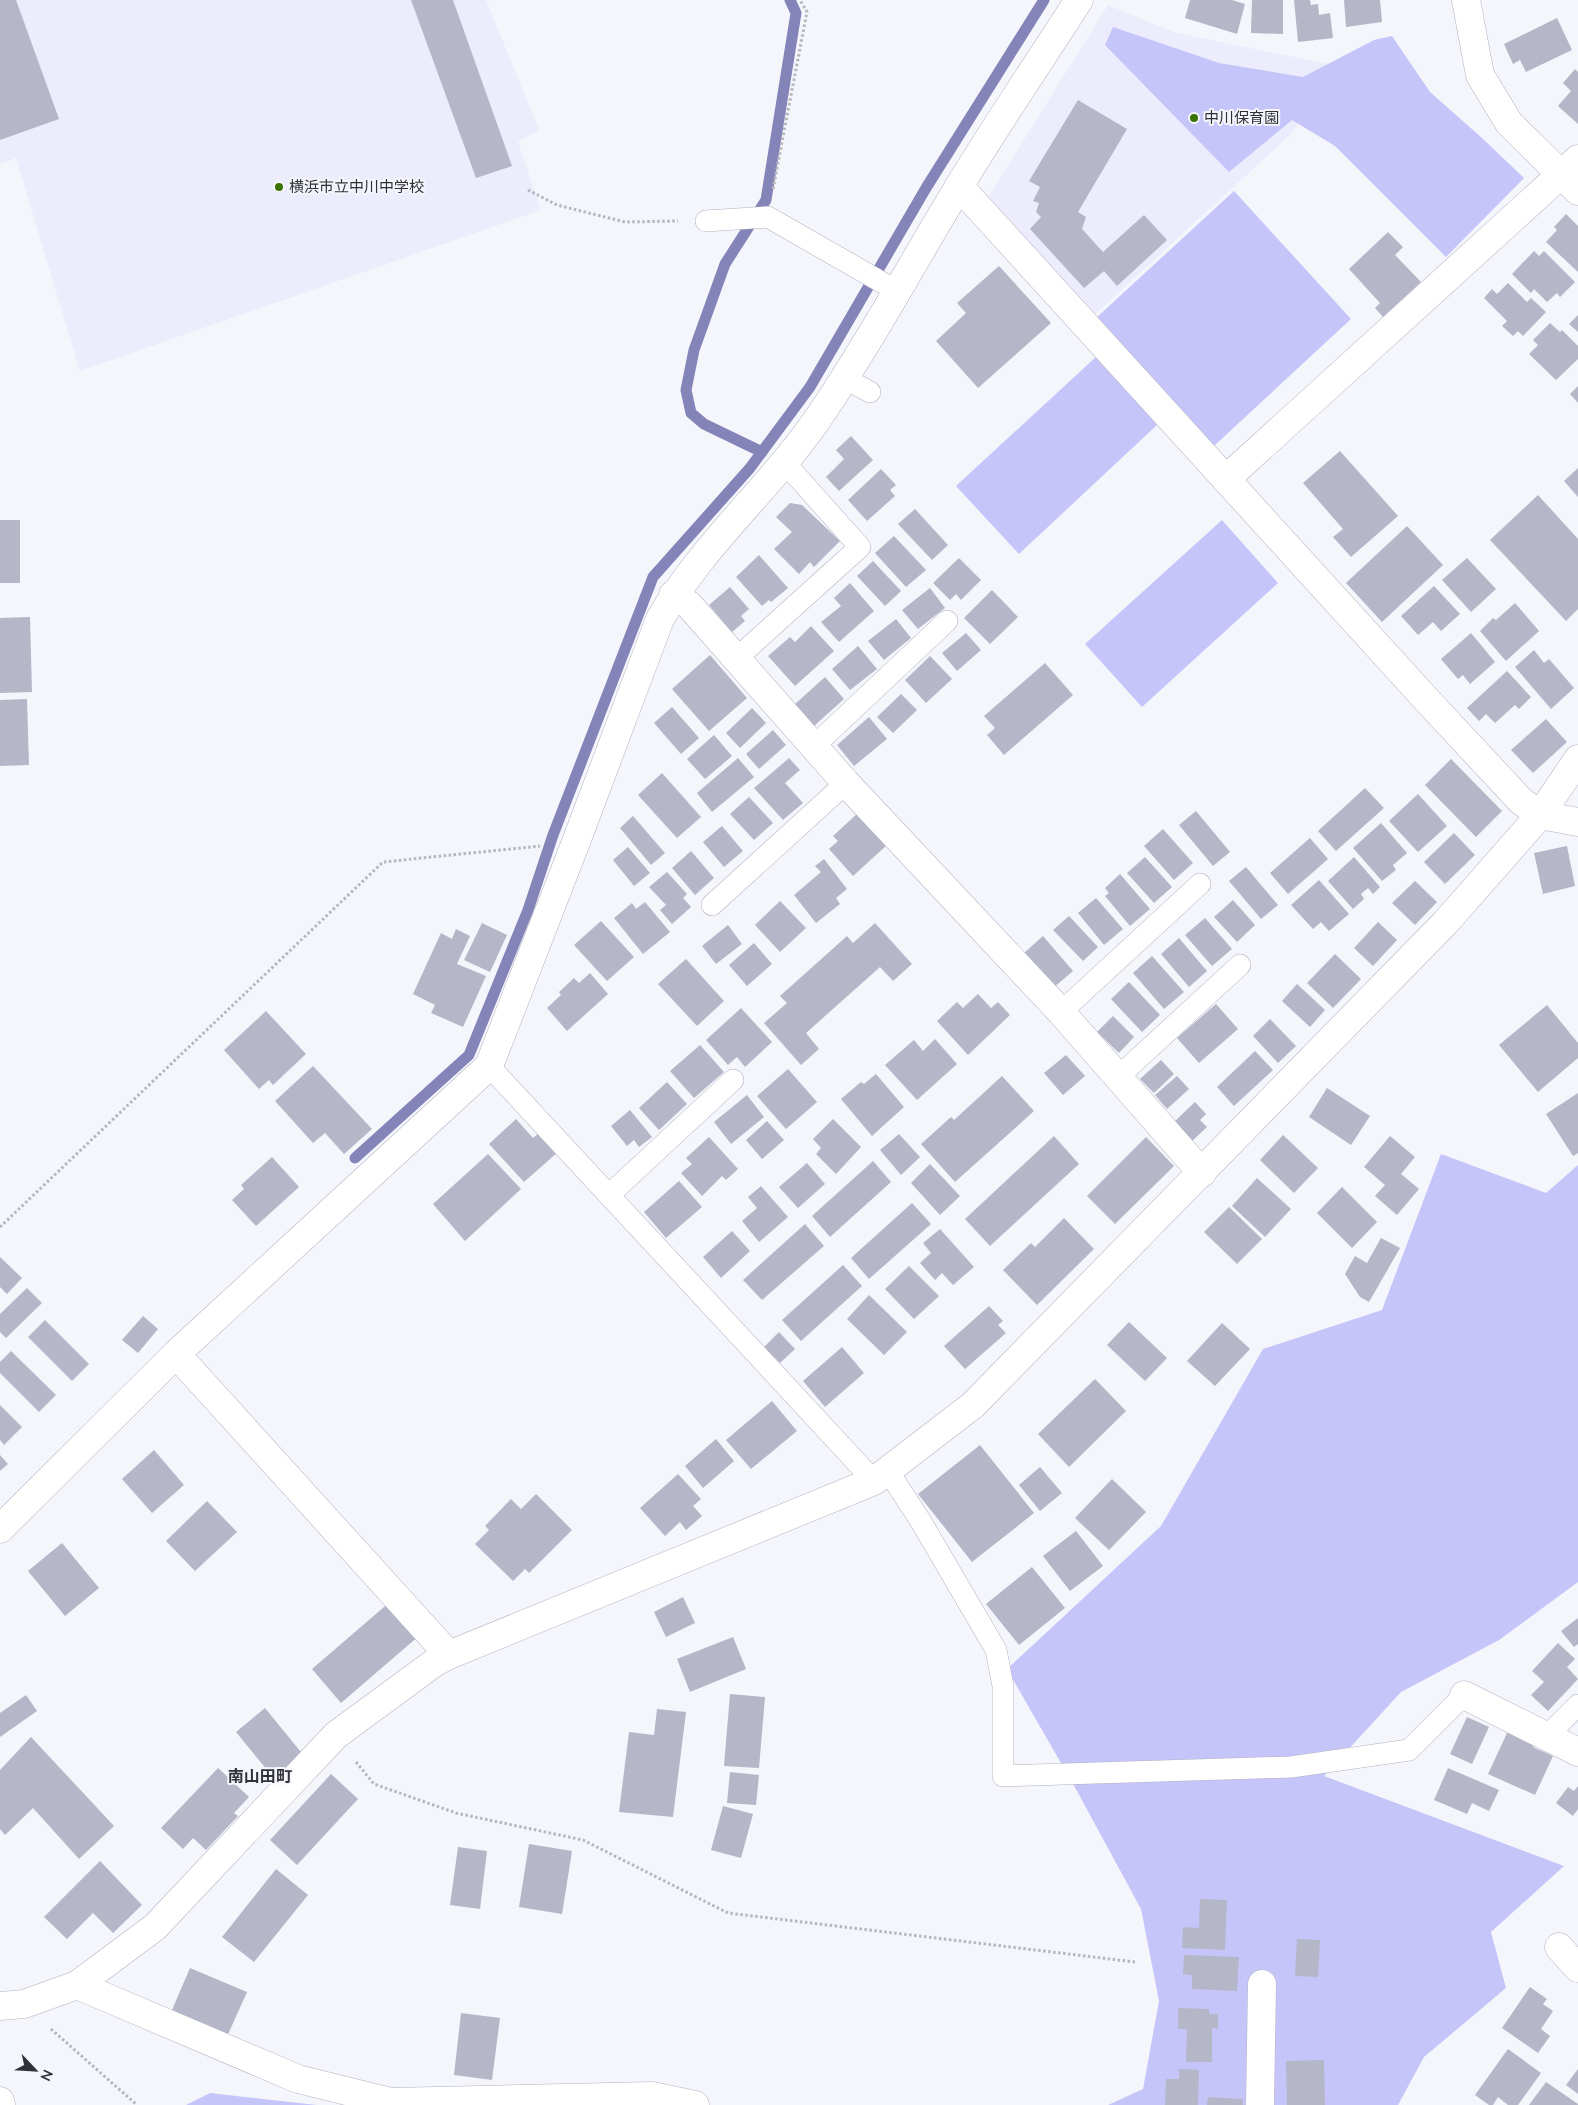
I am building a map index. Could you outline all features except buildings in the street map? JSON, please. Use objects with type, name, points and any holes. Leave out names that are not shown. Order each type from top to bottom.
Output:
[{"type":"street","points":[[0,1529],[176,1354],[489,1066],[660,619],[673,595],[712,545],[785,463],[823,411],[958,186],[1079,0]]},
{"type":"street","points":[[1226,479],[1573,175],[1508,123],[1480,75],[1466,0]]},
{"type":"street","points":[[958,186],[1520,801],[1540,815],[1578,822]]},
{"type":"street","points":[[673,595],[689,605],[813,747],[1061,1012],[1202,1173]]},
{"type":"street","points":[[12,2005],[77,1985],[155,1927],[336,1735],[434,1663],[448,1655],[881,1476],[974,1405],[1446,922],[1540,815],[1578,759]]},
{"type":"street","points":[[176,1354],[448,1655]]},
{"type":"street","points":[[1464,1695],[1578,1752]]},
{"type":"street","points":[[1559,1947],[1578,1968]]},
{"type":"street","points":[[1260,2105],[1262,1984]]},
{"type":"street","points":[[77,1985],[298,2079],[391,2102],[652,2096],[695,2105]]},
{"type":"street","points":[[0,2101],[1,2105]]},
{"type":"lane","points":[[706,221],[767,217],[895,290]]},
{"type":"lane","points":[[844,378],[870,392]]},
{"type":"lane","points":[[737,658],[860,547],[785,463]]},
{"type":"lane","points":[[813,747],[947,620]]},
{"type":"lane","points":[[712,905],[846,782]]},
{"type":"lane","points":[[1061,1012],[1200,884]]},
{"type":"lane","points":[[1118,1077],[1240,965]]},
{"type":"lane","points":[[489,1066],[609,1195],[881,1476],[920,1520],[996,1650],[1003,1686],[1004,1776],[1291,1767],[1409,1750],[1464,1695]]},
{"type":"lane","points":[[609,1195],[733,1080]]},
{"type":"lane","points":[[1547,1736],[1578,1705]]},
{"type":"path","points":[[767,217],[807,12],[800,0]]},
{"type":"path","points":[[528,190],[557,205],[625,222],[706,221]]},
{"type":"path","points":[[0,1227],[383,862],[524,848]]},
{"type":"path","points":[[336,1735],[374,1784],[456,1813],[583,1840],[728,1913],[1135,1962]]},
{"type":"path","points":[[12,2005],[137,2105]]},
{"type":"shaded area","name":"横浜市立中川中学校","points":[[0,0],[486,0],[539,130],[518,142],[541,210],[80,371],[16,158],[0,164]]},
{"type":"shaded area","points":[[1108,5],[1173,32],[1328,64],[1318,94],[1291,134],[1092,317],[987,199]]},
{"type":"shaded area","points":[[1113,27],[1219,63],[1303,77],[1374,40],[1392,36],[1430,92],[1524,178],[1446,257],[1335,146],[1292,120],[1229,172],[1105,45]]},
{"type":"shaded area","points":[[1234,191],[1351,319],[1214,446],[1096,318]]},
{"type":"shaded area","points":[[1097,356],[1157,425],[1019,554],[956,486]]},
{"type":"shaded area","points":[[1222,520],[1278,583],[1142,707],[1085,644]]},
{"type":"shaded area","points":[[1441,1154],[1546,1193],[1578,1165],[1578,1582],[1499,1640],[1401,1692],[1324,1776],[1564,1866],[1491,1932],[1506,1988],[1424,2057],[1398,2105],[1108,2105],[1143,2089],[1159,2001],[1141,1909],[1077,1791],[1007,1669],[1161,1526],[1263,1349],[1382,1310]]},
{"type":"shaded area","points":[[210,2093],[317,2105],[186,2105]]},
{"type":"waterway","points":[[762,452],[704,424],[691,413],[686,390],[694,350],[725,264],[766,200],[796,13],[790,0]]},
{"type":"waterway","points":[[355,1158],[469,1055],[528,910],[553,835],[653,577],[750,468],[810,387],[926,188],[1044,0]]},
{"type":"place","name":"中川保育園","points":[[1194,118]]},
{"type":"place","name":"横浜市立中川中学校","points":[[279,187]]},
{"type":"district","name":"南山田町","points":[[260,1776]]}]
